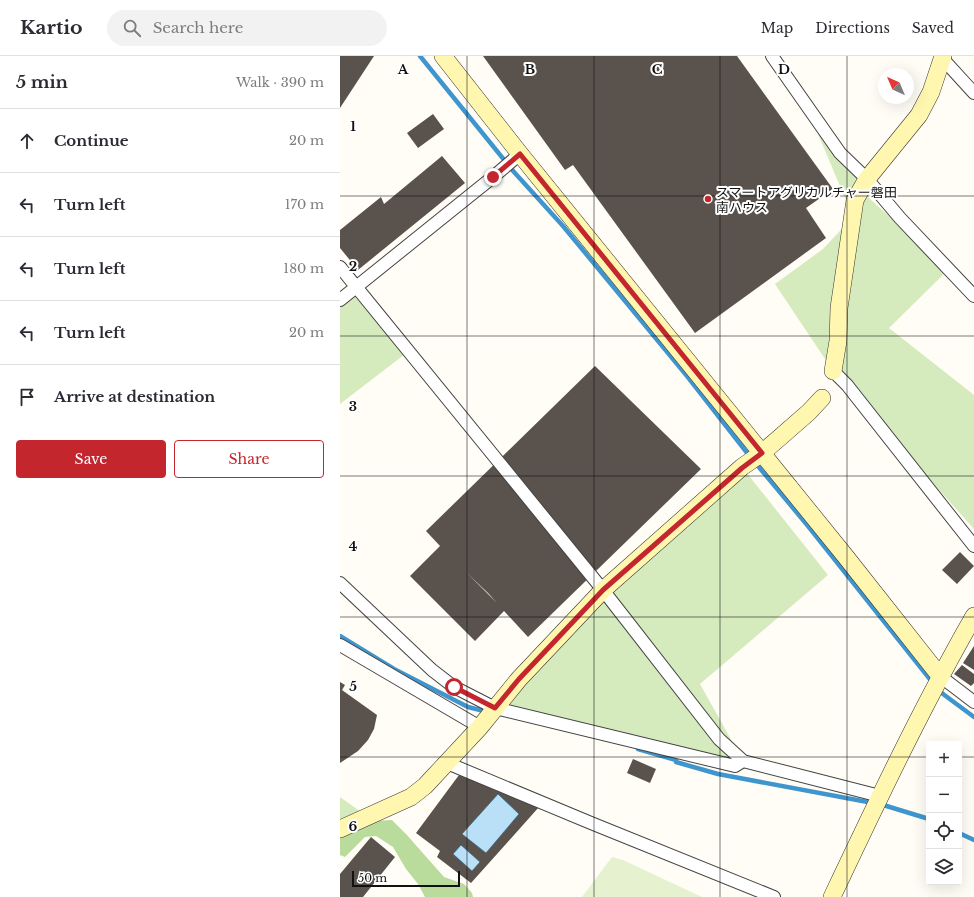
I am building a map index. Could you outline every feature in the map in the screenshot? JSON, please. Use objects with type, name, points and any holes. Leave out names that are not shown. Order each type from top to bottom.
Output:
[{"type":"street","points":[[443,56],[520,154],[761,454],[846,557],[940,676],[974,702]]},
{"type":"street","points":[[772,56],[840,153],[867,179],[900,218],[974,296]]},
{"type":"street","points":[[942,57],[931,92],[919,115],[867,179],[855,200],[839,308],[838,341],[833,371],[847,385],[974,546]]},
{"type":"street","points":[[942,57],[974,93]]},
{"type":"street","points":[[340,300],[520,154]]},
{"type":"street","points":[[340,267],[603,590],[719,739],[743,761],[876,803]]},
{"type":"street","points":[[340,829],[411,797],[425,786],[480,727],[519,679],[603,590],[745,465],[761,454],[809,412],[822,398]]},
{"type":"street","points":[[340,583],[432,670],[454,687],[495,708],[735,766],[743,761]]},
{"type":"street","points":[[832,897],[876,803],[940,676],[974,616]]},
{"type":"street","points":[[340,645],[480,727]]},
{"type":"street","points":[[447,763],[774,897]]},
{"type":"green space","points":[[805,103],[867,179],[862,192],[949,269],[889,328],[974,395],[974,529],[833,371],[775,284],[823,249],[853,217]]},
{"type":"green space","points":[[357,287],[409,351],[340,404],[340,300]]},
{"type":"green space","points":[[742,467],[828,575],[700,684],[743,761],[495,708],[603,590]]},
{"type":"green space","points":[[340,797],[361,812],[340,828]]},
{"type":"green space","points":[[392,820],[444,877],[464,884],[472,893],[473,897],[425,897],[393,847],[376,836],[365,837],[345,857],[340,855],[340,838],[371,821]]},
{"type":"green space","points":[[612,857],[623,860],[702,897],[582,897]]},
{"type":"water","points":[[498,794],[519,814],[486,853],[462,834]]},
{"type":"water","points":[[461,845],[480,862],[472,871],[453,854]]},
{"type":"building","points":[[340,56],[374,56],[340,108]]},
{"type":"building","name":"スマートアグリカルチャー磐田 南ハウス","points":[[483,56],[737,56],[833,189],[806,208],[826,238],[695,333],[573,165],[565,170]]},
{"type":"building","points":[[433,114],[444,129],[418,148],[407,133]]},
{"type":"building","points":[[442,156],[465,183],[358,270],[340,248],[340,230],[381,197],[384,204]]},
{"type":"building","points":[[595,366],[701,469],[528,637],[504,611],[475,641],[410,576],[440,546],[426,531]],"holes":[[[467,573],[488,593],[497,603]]]},
{"type":"building","points":[[960,552],[974,566],[957,584],[942,570]]},
{"type":"building","points":[[974,646],[974,670],[963,663]]},
{"type":"building","points":[[962,665],[974,674],[974,683],[971,686],[954,674]]},
{"type":"building","points":[[340,682],[345,685],[342,690],[377,715],[374,729],[368,740],[358,751],[340,763]]},
{"type":"building","points":[[633,759],[656,769],[650,783],[627,773]]},
{"type":"building","points":[[459,775],[539,807],[471,883],[437,857],[440,851],[416,833]],"holes":[[[498,794],[519,814],[486,853],[462,834]],[[461,845],[480,862],[472,871],[453,854]]]},
{"type":"building","points":[[371,837],[395,857],[363,897],[340,897],[340,874]]},
{"type":"waterway","points":[[420,56],[514,172],[563,226],[687,376],[933,683]]},
{"type":"waterway","points":[[340,636],[394,669],[468,707],[488,712]]},
{"type":"waterway","points":[[938,689],[974,717]]},
{"type":"waterway","points":[[638,749],[718,774],[873,803]]},
{"type":"waterway","points":[[880,804],[926,818]]},
{"type":"waterway","points":[[962,834],[974,840]]},
{"type":"place","name":"スマートアグリカルチャー磐田 南ハウス","points":[[708,199]]},
{"type":"route","points":[[454,687],[495,708],[519,679],[603,590],[742,468],[762,453],[520,154],[493,177]]}]
